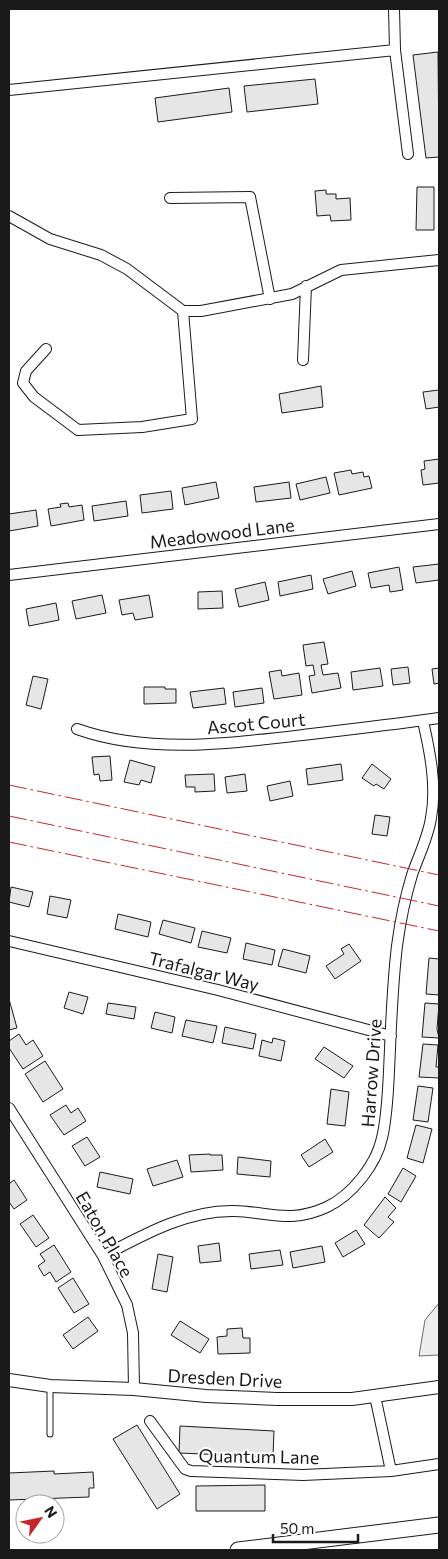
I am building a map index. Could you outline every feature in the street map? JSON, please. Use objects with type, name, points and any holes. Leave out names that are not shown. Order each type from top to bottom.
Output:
[{"type":"main road","points":[[238,1550],[438,1525]]},
{"type":"street","points":[[394,9],[396,50],[408,154]]},
{"type":"street","points":[[9,90],[396,50]]},
{"type":"street","points":[[170,198],[250,197],[270,299]]},
{"type":"street","points":[[9,216],[50,238],[101,255],[127,269],[183,312],[202,311],[292,294],[341,270],[439,260]]},
{"type":"street","points":[[304,360],[306,286]]},
{"type":"street","points":[[46,349],[26,371],[23,383],[34,397],[78,430],[142,427],[192,419],[183,312]]},
{"type":"street","name":"Meadowood Lane","points":[[9,575],[439,524]]},
{"type":"street","name":"Ascot Court","points":[[77,729],[97,736],[131,741],[201,744],[258,740],[439,718]]},
{"type":"street","name":"Harrow Drive","points":[[103,1256],[153,1229],[203,1214],[234,1211],[281,1218],[303,1215],[327,1207],[344,1195],[372,1165],[382,1139],[397,945],[412,877],[431,820],[434,796],[428,744],[423,721]]},
{"type":"street","name":"Trafalgar Way","points":[[9,941],[218,990],[391,1036]]},
{"type":"street","name":"Eaton Place","points":[[9,1108],[103,1256],[127,1305],[133,1333],[134,1388]]},
{"type":"street","name":"Dresden Drive","points":[[9,1380],[50,1386],[134,1388],[277,1400],[352,1399],[439,1387]]},
{"type":"street","points":[[375,1396],[391,1471]]},
{"type":"street","name":"Quantum Lane","points":[[150,1421],[185,1469],[191,1471],[303,1475],[391,1471],[439,1464]]},
{"type":"lane","points":[[50,1386],[50,1434]]},
{"type":"shaded area","points":[[439,1303],[439,1355],[419,1356],[425,1320]]},
{"type":"building","points":[[438,52],[439,157],[426,158],[413,55]]},
{"type":"building","points":[[315,79],[318,104],[247,112],[244,86]]},
{"type":"building","points":[[229,88],[232,112],[158,122],[155,98]]},
{"type":"building","points":[[417,187],[434,187],[434,230],[416,230]]},
{"type":"building","points":[[326,190],[326,194],[336,194],[336,199],[350,198],[351,220],[331,221],[330,215],[317,216],[315,191]]},
{"type":"building","points":[[321,386],[323,407],[282,413],[279,394]]},
{"type":"building","points":[[439,390],[439,407],[426,409],[423,392]]},
{"type":"building","points":[[439,459],[439,483],[423,485],[421,470],[425,469],[424,461]]},
{"type":"building","points":[[351,470],[352,474],[363,472],[364,477],[369,476],[372,488],[339,495],[334,473]]},
{"type":"building","points":[[326,477],[330,493],[300,500],[296,484]]},
{"type":"building","points":[[216,482],[219,498],[185,505],[182,488]]},
{"type":"building","points":[[289,482],[291,498],[256,502],[254,487]]},
{"type":"building","points":[[171,491],[173,509],[142,513],[140,495]]},
{"type":"building","points":[[126,501],[128,516],[94,521],[92,506]]},
{"type":"building","points":[[68,503],[69,507],[82,505],[84,520],[51,526],[48,509],[61,507],[60,504]]},
{"type":"building","points":[[36,510],[38,526],[9,531],[9,514]]},
{"type":"building","points":[[439,564],[439,580],[416,583],[413,567]]},
{"type":"building","points":[[399,567],[403,590],[390,592],[389,585],[371,588],[368,573]]},
{"type":"building","points":[[352,571],[356,586],[328,594],[323,579]]},
{"type":"building","points":[[311,575],[313,589],[280,596],[278,582]]},
{"type":"building","points":[[265,582],[269,600],[239,607],[235,589]]},
{"type":"building","points":[[222,591],[223,608],[198,609],[198,592]]},
{"type":"building","points":[[102,595],[106,613],[76,619],[72,601]]},
{"type":"building","points":[[149,595],[153,617],[135,620],[133,613],[122,615],[119,600]]},
{"type":"building","points":[[56,603],[59,620],[29,626],[26,609]]},
{"type":"building","points":[[324,642],[328,664],[321,665],[323,675],[338,673],[341,688],[312,693],[309,676],[315,675],[313,665],[306,666],[303,645]]},
{"type":"building","points":[[408,667],[410,683],[393,685],[391,669]]},
{"type":"building","points":[[380,668],[383,686],[353,690],[351,672]]},
{"type":"building","points":[[439,668],[439,683],[434,684],[432,669]]},
{"type":"building","points":[[281,670],[282,676],[299,673],[302,695],[274,699],[269,672]]},
{"type":"building","points":[[33,676],[48,679],[41,709],[26,705]]},
{"type":"building","points":[[144,687],[176,689],[176,703],[144,704]]},
{"type":"building","points":[[224,688],[226,704],[193,708],[190,692]]},
{"type":"building","points":[[262,688],[264,703],[235,707],[233,692]]},
{"type":"building","points":[[110,756],[112,780],[100,781],[99,774],[94,775],[92,757]]},
{"type":"building","points":[[130,760],[155,767],[151,783],[141,780],[139,785],[124,782]]},
{"type":"building","points":[[341,764],[343,780],[308,785],[306,769]]},
{"type":"building","points":[[372,764],[391,779],[384,789],[376,784],[374,786],[362,778]]},
{"type":"building","points":[[214,774],[215,791],[195,792],[195,787],[186,787],[185,775]]},
{"type":"building","points":[[245,774],[247,791],[227,793],[225,777]]},
{"type":"building","points":[[290,781],[293,796],[270,801],[267,786]]},
{"type":"building","points":[[375,815],[390,817],[387,836],[372,834]]},
{"type":"building","points":[[11,887],[33,892],[29,907],[9,902]]},
{"type":"building","points":[[50,896],[71,900],[67,918],[47,914]]},
{"type":"building","points":[[118,914],[151,922],[148,937],[115,929]]},
{"type":"building","points":[[163,920],[195,928],[191,943],[159,934]]},
{"type":"building","points":[[202,931],[231,938],[227,953],[198,947]]},
{"type":"building","points":[[246,943],[275,950],[272,965],[243,959]]},
{"type":"building","points":[[349,944],[361,961],[335,979],[326,966],[344,954],[341,949]]},
{"type":"building","points":[[283,949],[310,956],[306,973],[278,966]]},
{"type":"building","points":[[429,958],[439,959],[439,995],[426,994]]},
{"type":"building","points":[[69,992],[88,997],[83,1014],[64,1008]]},
{"type":"building","points":[[9,999],[17,1028],[9,1030]]},
{"type":"building","points":[[108,1003],[136,1007],[134,1019],[106,1014]]},
{"type":"building","points":[[425,1003],[439,1004],[437,1029],[439,1038],[422,1037]]},
{"type":"building","points":[[155,1012],[175,1017],[172,1033],[151,1028]]},
{"type":"building","points":[[186,1020],[217,1026],[213,1043],[182,1036]]},
{"type":"building","points":[[225,1027],[256,1034],[253,1049],[222,1043]]},
{"type":"building","points":[[19,1034],[26,1045],[33,1040],[43,1056],[23,1069],[9,1048],[9,1041]]},
{"type":"building","points":[[273,1038],[285,1041],[281,1061],[259,1056],[262,1040],[272,1043]]},
{"type":"building","points":[[423,1044],[438,1045],[436,1067],[439,1067],[439,1078],[419,1077]]},
{"type":"building","points":[[324,1047],[353,1066],[344,1078],[315,1059]]},
{"type":"building","points":[[45,1061],[63,1089],[43,1102],[25,1074]]},
{"type":"building","points":[[418,1086],[433,1088],[428,1122],[413,1120]]},
{"type":"building","points":[[331,1089],[349,1092],[345,1126],[327,1124]]},
{"type":"building","points":[[66,1105],[71,1113],[78,1108],[86,1121],[64,1135],[50,1115]]},
{"type":"building","points":[[416,1125],[432,1129],[423,1163],[407,1158]]},
{"type":"building","points":[[87,1137],[100,1157],[85,1166],[72,1146]]},
{"type":"building","points":[[325,1139],[333,1152],[309,1167],[301,1155]]},
{"type":"building","points":[[189,1155],[222,1155],[223,1170],[191,1172]]},
{"type":"building","points":[[238,1157],[271,1161],[270,1177],[237,1174]]},
{"type":"building","points":[[177,1160],[183,1177],[153,1186],[147,1169]]},
{"type":"building","points":[[403,1168],[416,1176],[401,1202],[388,1194]]},
{"type":"building","points":[[100,1172],[133,1179],[130,1194],[97,1187]]},
{"type":"building","points":[[14,1180],[27,1200],[14,1209],[9,1202],[9,1184]]},
{"type":"building","points":[[385,1197],[396,1208],[388,1217],[394,1222],[379,1238],[364,1225]]},
{"type":"building","points":[[33,1215],[49,1238],[36,1247],[20,1224]]},
{"type":"building","points":[[356,1230],[365,1244],[343,1257],[335,1243]]},
{"type":"building","points":[[219,1243],[221,1261],[200,1263],[198,1246]]},
{"type":"building","points":[[54,1245],[71,1272],[56,1282],[50,1272],[44,1276],[38,1266],[45,1261],[40,1254]]},
{"type":"building","points":[[322,1246],[325,1262],[293,1268],[290,1252]]},
{"type":"building","points":[[280,1250],[283,1265],[251,1269],[249,1254]]},
{"type":"building","points":[[158,1254],[173,1257],[167,1292],[152,1289]]},
{"type":"building","points":[[73,1278],[89,1304],[74,1313],[58,1288]]},
{"type":"building","points":[[88,1317],[98,1331],[73,1349],[63,1335]]},
{"type":"building","points":[[180,1321],[209,1339],[200,1353],[171,1335]]},
{"type":"building","points":[[242,1328],[243,1338],[250,1338],[250,1353],[218,1354],[217,1337],[227,1336],[227,1329]]},
{"type":"building","points":[[137,1425],[180,1494],[157,1509],[113,1439]]},
{"type":"building","points":[[180,1426],[274,1431],[273,1457],[179,1453]]},
{"type":"building","points":[[54,1471],[54,1474],[93,1472],[94,1488],[89,1488],[89,1497],[65,1498],[65,1494],[15,1494],[15,1500],[9,1500],[9,1473]]},
{"type":"building","points":[[265,1485],[265,1511],[196,1511],[196,1486]]},
{"type":"power","points":[[9,785],[439,875]]},
{"type":"power","points":[[9,816],[439,906]]},
{"type":"power","points":[[9,842],[439,931]]}]
